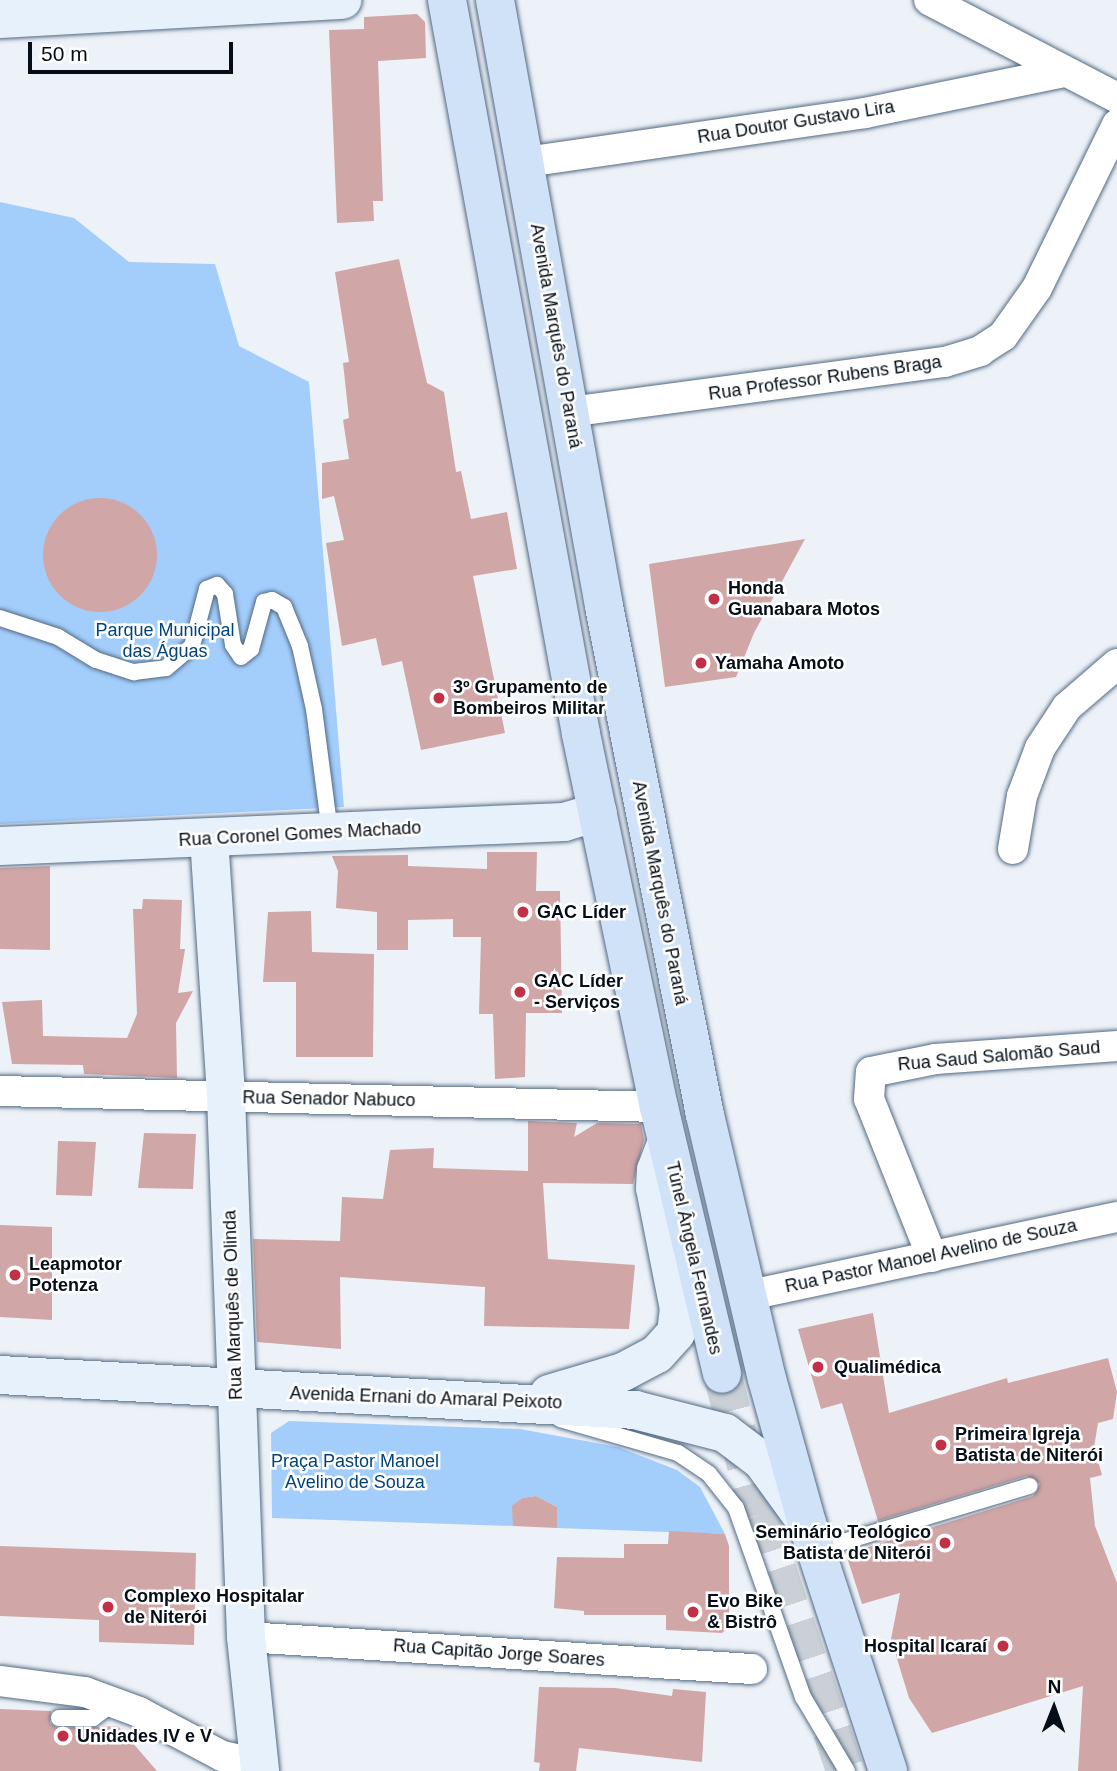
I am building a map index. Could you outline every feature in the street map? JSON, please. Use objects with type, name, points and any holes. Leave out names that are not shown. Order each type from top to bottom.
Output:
[{"type":"main road","points":[[447,0],[542,616],[598,812],[663,1124]]},
{"type":"main road","name":"Avenida Marquês do Paraná","points":[[495,0],[604,606],[746,1296],[812,1537],[888,1771]]},
{"type":"main road","points":[[542,616],[604,606]]},
{"type":"main road","points":[[598,812],[643,805]]},
{"type":"main road","name":"Túnel Ângela Fernandes","points":[[663,1124],[722,1374]]},
{"type":"street","points":[[0,19],[342,0]]},
{"type":"street","points":[[929,0],[1117,98]]},
{"type":"street","name":"Rua Doutor Gustavo Lira","points":[[526,162],[865,113],[1064,72]]},
{"type":"street","name":"Rua Professor Rubens Braga","points":[[569,412],[945,362],[980,351],[1003,336],[1037,288],[1117,125]]},
{"type":"street","points":[[1013,849],[1022,796],[1040,748],[1067,707],[1117,664]]},
{"type":"street","name":"Rua Coronel Gomes Machado","points":[[0,846],[564,822],[598,812]]},
{"type":"street","name":"Rua Marquês de Olinda","points":[[209,838],[226,1097],[246,1637],[263,1769]]},
{"type":"street","name":"Rua Saud Salomão Saud","points":[[932,1257],[869,1099],[871,1072],[936,1059],[1117,1046]]},
{"type":"street","name":"Rua Senador Nabuco","points":[[0,1091],[226,1097],[663,1124]]},
{"type":"street","points":[[516,1400],[577,1388],[623,1372],[657,1354],[676,1334],[679,1309],[655,1188],[663,1124]]},
{"type":"street","name":"Rua Pastor Manoel Avelino de Souza","points":[[746,1296],[1117,1217]]},
{"type":"street","name":"Avenida Ernani do Amaral Peixoto","points":[[0,1376],[236,1391],[516,1400],[635,1410],[725,1433],[762,1461],[812,1537]]},
{"type":"street","name":"Rua Capitão Jorge Soares","points":[[246,1637],[752,1669]]},
{"type":"street","points":[[0,1681],[63,1688],[115,1702],[222,1756],[263,1769]]},
{"type":"lane","points":[[0,618],[58,637],[96,660],[134,672],[166,668],[192,646],[206,589],[217,585],[225,594],[233,645],[241,657],[251,649],[264,602],[272,600],[284,607],[300,646],[314,709],[330,833]]},
{"type":"lane","points":[[516,1400],[572,1424],[645,1440],[678,1453],[709,1474],[736,1508],[803,1697],[848,1771]]},
{"type":"lane","points":[[812,1537],[1030,1486]]},
{"type":"lane","points":[[59,1718],[93,1718],[115,1702]]},
{"type":"green space","name":"Parque Municipal das Águas","points":[[0,202],[74,218],[129,262],[215,264],[239,346],[309,382],[344,807],[0,824]]},
{"type":"green space","name":"Praça Pastor Manoel Avelino de Souza","points":[[289,1421],[520,1429],[618,1447],[677,1470],[700,1487],[725,1534],[557,1528],[557,1507],[536,1496],[522,1498],[513,1506],[513,1526],[272,1518],[271,1433]]},
{"type":"building","points":[[417,14],[425,22],[426,58],[378,61],[383,201],[373,201],[374,221],[337,223],[329,30],[364,29],[364,17]]},
{"type":"building","points":[[399,259],[427,383],[444,392],[456,472],[461,471],[471,519],[507,512],[517,569],[473,576],[505,733],[421,750],[402,661],[382,666],[376,638],[342,646],[326,543],[344,540],[334,496],[322,499],[322,463],[349,459],[343,420],[349,418],[343,363],[349,362],[335,272]]},
{"type":"building","points":[[100,498],[122,502],[141,514],[153,533],[157,555],[153,577],[141,596],[122,608],[100,612],[78,608],[59,596],[47,577],[43,555],[47,533],[59,514],[78,502]]},
{"type":"building","name":"Honda Guanabara Motos","points":[[805,539],[754,633],[736,677],[665,687],[649,564]]},
{"type":"building","points":[[487,852],[537,852],[536,891],[560,891],[562,1013],[526,1013],[525,1077],[495,1079],[493,1014],[479,1014],[481,937],[453,937],[453,919],[408,920],[408,950],[377,950],[377,912],[336,908],[338,871],[332,856],[408,855],[408,866],[487,869]]},
{"type":"building","points":[[50,866],[50,950],[0,949],[0,868]]},
{"type":"building","points":[[143,899],[182,900],[180,949],[185,949],[178,993],[193,991],[176,1023],[177,1078],[84,1074],[83,1065],[12,1064],[2,1002],[42,1000],[43,1036],[127,1038],[137,1014],[133,909],[142,909]]},
{"type":"building","points":[[311,911],[312,952],[374,954],[373,1057],[296,1057],[296,982],[263,982],[268,912]]},
{"type":"building","points":[[528,1121],[577,1123],[574,1137],[597,1123],[641,1124],[644,1140],[633,1184],[543,1183],[548,1259],[635,1265],[629,1329],[484,1326],[485,1287],[340,1277],[341,1349],[257,1342],[253,1239],[340,1241],[342,1197],[383,1199],[390,1150],[434,1148],[433,1168],[528,1171]]},
{"type":"building","points":[[144,1133],[196,1134],[193,1189],[138,1188]]},
{"type":"building","points":[[58,1141],[96,1142],[92,1196],[56,1195]]},
{"type":"building","points":[[0,1225],[52,1227],[52,1320],[0,1317]]},
{"type":"building","points":[[873,1313],[889,1413],[1007,1378],[1008,1383],[1108,1358],[1117,1392],[1113,1419],[1098,1423],[1094,1447],[1102,1475],[1090,1478],[1095,1526],[1117,1583],[1117,1771],[1078,1771],[1083,1686],[932,1733],[909,1698],[891,1639],[900,1593],[862,1604],[846,1554],[1033,1496],[1040,1484],[1027,1476],[878,1521],[842,1403],[821,1409],[798,1329]]},
{"type":"building","points":[[536,1496],[557,1507],[557,1528],[513,1526],[512,1506],[522,1498]]},
{"type":"building","points":[[669,1531],[725,1534],[729,1546],[729,1627],[722,1633],[666,1630],[666,1615],[584,1615],[584,1611],[554,1608],[557,1557],[624,1558],[624,1544],[668,1544]]},
{"type":"building","points":[[0,1546],[196,1553],[194,1645],[99,1642],[99,1620],[0,1616]]},
{"type":"building","points":[[539,1687],[615,1688],[672,1696],[673,1689],[706,1692],[702,1762],[579,1748],[576,1771],[539,1771],[540,1763],[534,1762]]},
{"type":"building","name":"Unidades IV e V","points":[[0,1709],[51,1711],[50,1723],[58,1728],[118,1726],[157,1771],[0,1771]]},
{"type":"tunnel","points":[[722,1374],[759,1515],[845,1771]]},
{"type":"place","name":"Honda Guanabara Motos","points":[[714,599]]},
{"type":"place","name":"Yamaha Amoto","points":[[701,663]]},
{"type":"place","name":"3º Grupamento de Bombeiros Militar","points":[[439,698]]},
{"type":"place","name":"GAC Líder","points":[[523,912]]},
{"type":"place","name":"GAC Líder - Serviços","points":[[520,992]]},
{"type":"place","name":"Leapmotor Potenza","points":[[15,1275]]},
{"type":"place","name":"Qualimédica","points":[[818,1367]]},
{"type":"place","name":"Primeira Igreja Batista de Niterói","points":[[941,1445]]},
{"type":"place","name":"Seminário Teológico Batista de Niterói","points":[[945,1543]]},
{"type":"place","name":"Complexo Hospitalar de Niterói","points":[[108,1607]]},
{"type":"place","name":"Evo Bike & Bistrô","points":[[693,1612]]},
{"type":"place","name":"Hospital Icaraí","points":[[1003,1646]]},
{"type":"place","name":"Unidades IV e V","points":[[63,1736]]}]
